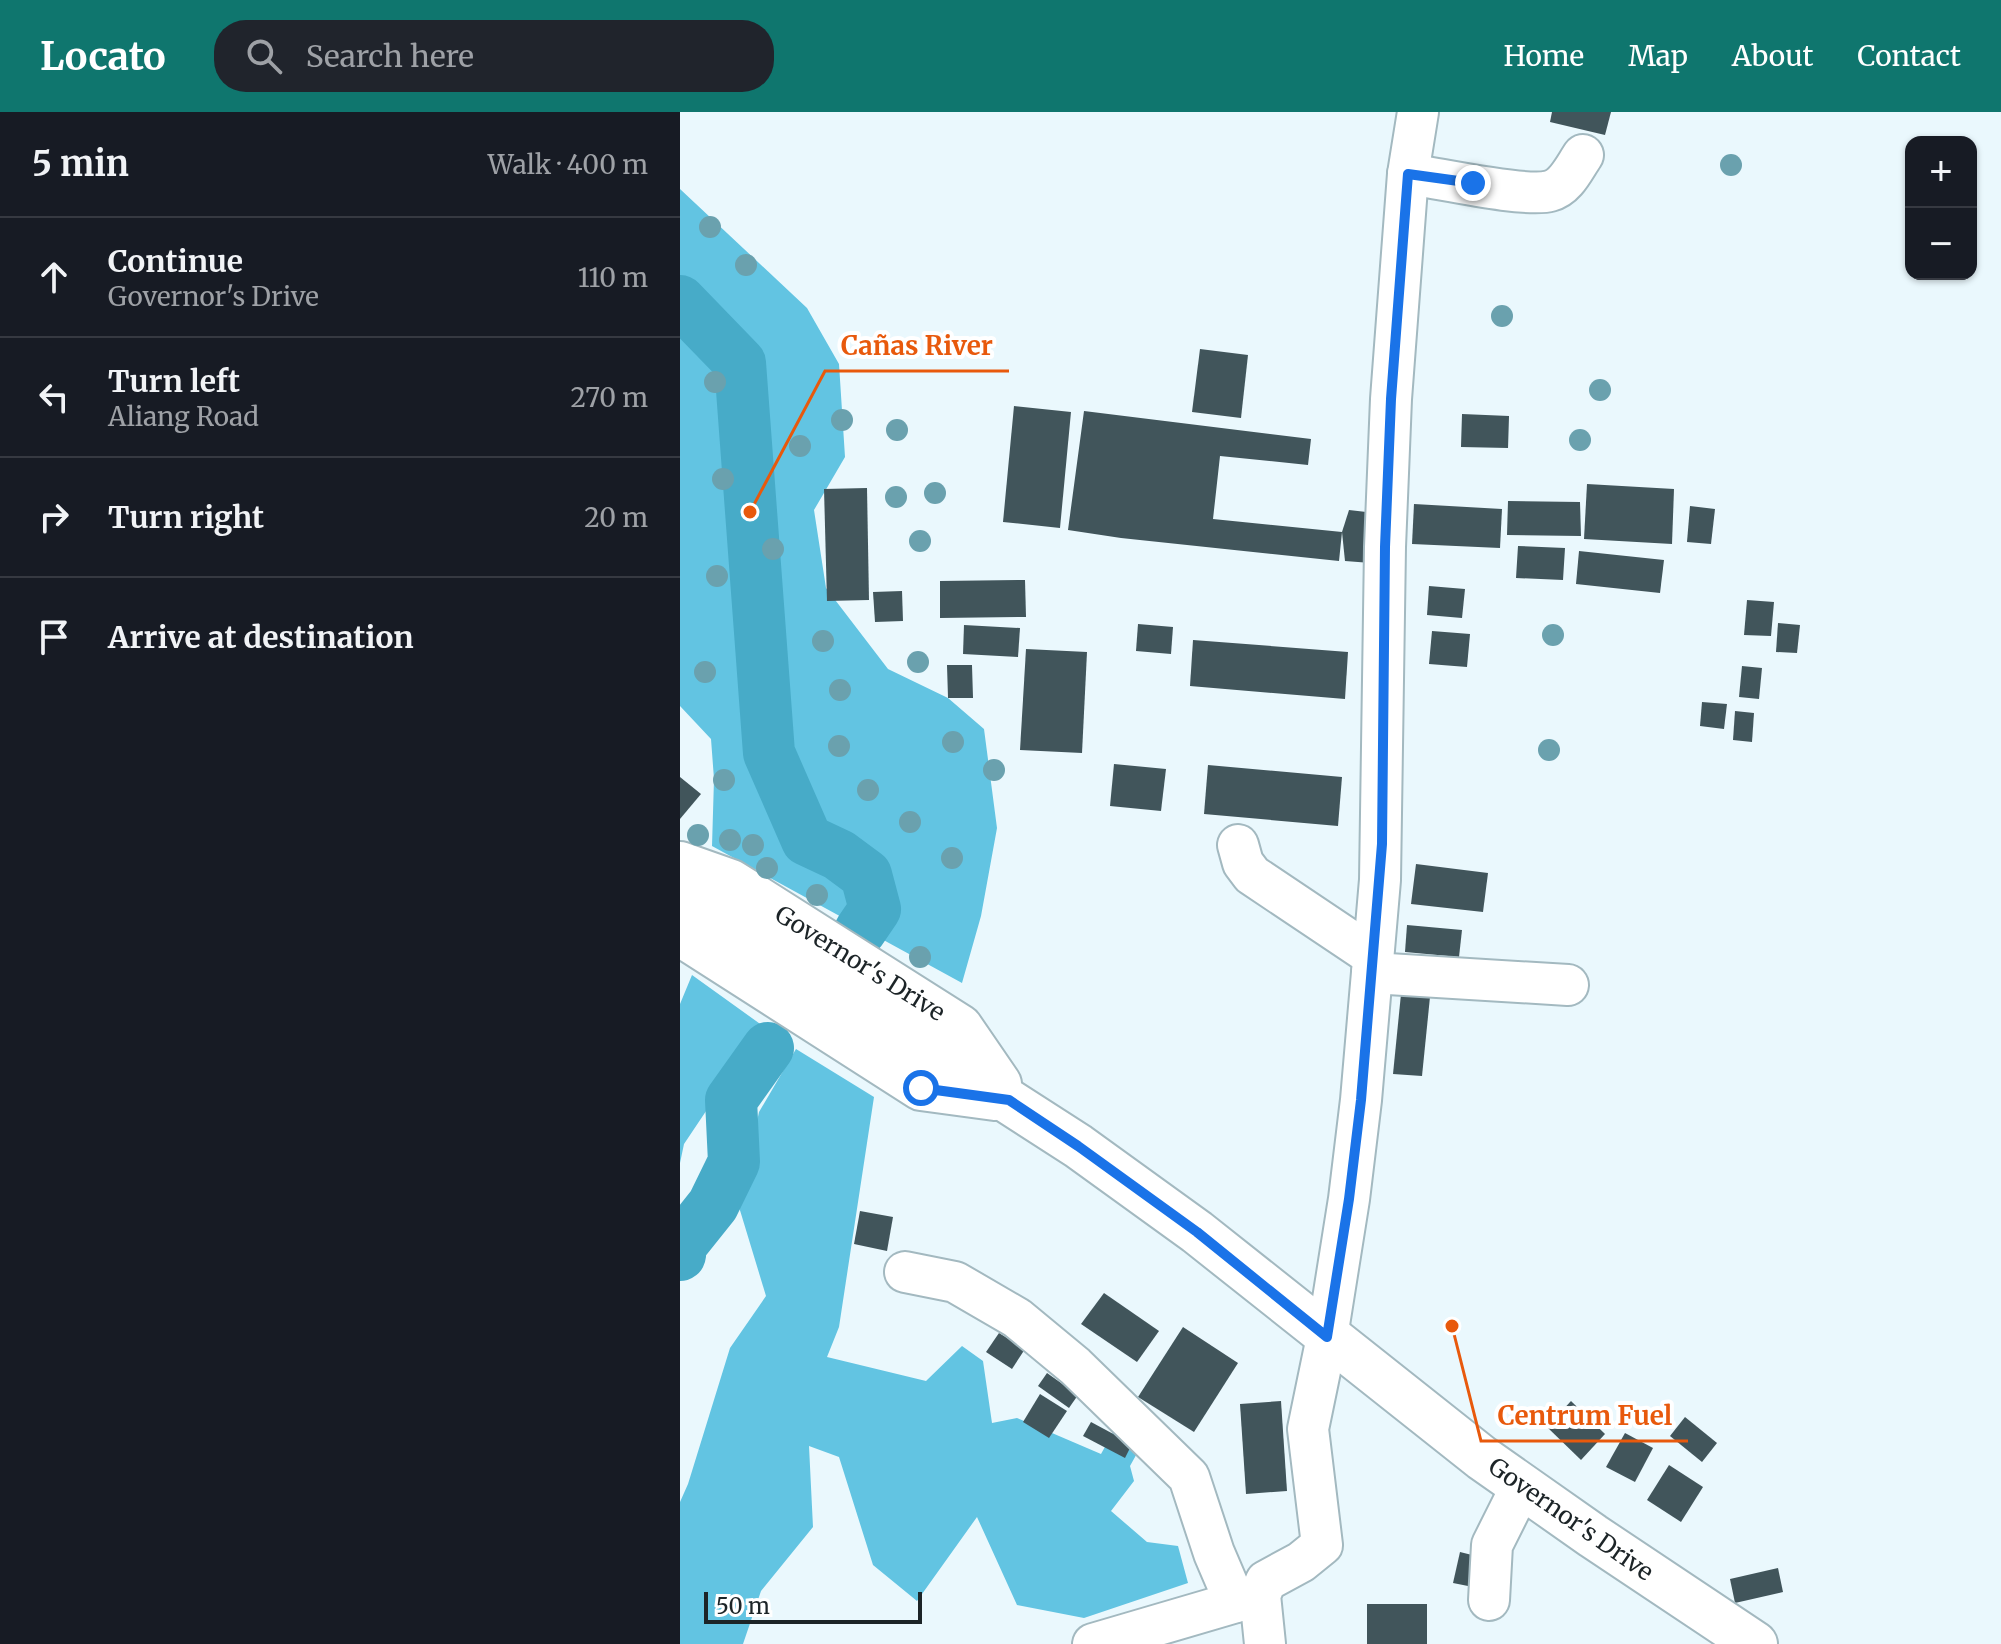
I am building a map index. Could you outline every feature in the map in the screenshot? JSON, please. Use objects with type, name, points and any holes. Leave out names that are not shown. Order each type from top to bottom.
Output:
[{"type":"main road","name":"Governor's Drive","points":[[680,864],[699,909],[1009,1100],[1176,1216],[1521,1487],[1755,1644]]},
{"type":"street","points":[[1093,1644],[1248,1599],[1266,1581],[1301,1562],[1322,1545],[1308,1429],[1327,1337],[1351,1186],[1372,964],[1382,844],[1385,547],[1391,399],[1408,174],[1418,112]]},
{"type":"street","points":[[1408,174],[1515,190],[1552,191],[1565,183],[1583,155]]},
{"type":"street","points":[[1238,845],[1243,863],[1252,875],[1372,964],[1568,985]]},
{"type":"street","points":[[905,1272],[955,1282],[1017,1318],[1075,1366],[1189,1477],[1214,1553],[1248,1599],[1265,1644]]},
{"type":"street","points":[[1489,1600],[1492,1545],[1521,1487]]},
{"type":"shaded area","points":[[680,189],[807,308],[839,364],[845,457],[814,510],[826,588],[888,669],[948,698],[984,729],[997,828],[981,916],[962,983],[712,846],[714,779],[711,739],[680,706]]},
{"type":"shaded area","points":[[692,975],[763,1026],[684,1144],[680,1163],[680,1004]]},
{"type":"shaded area","points":[[796,1049],[874,1097],[839,1327],[827,1357],[926,1381],[962,1346],[983,1361],[992,1423],[1017,1418],[1101,1454],[1116,1427],[1140,1448],[1130,1466],[1134,1481],[1111,1511],[1147,1542],[1178,1546],[1188,1583],[1084,1618],[1017,1605],[977,1517],[917,1601],[873,1565],[839,1457],[809,1446],[813,1527],[761,1591],[743,1644],[680,1644],[680,1502],[730,1348],[766,1296],[739,1207],[759,1112]]},
{"type":"building","points":[[1552,112],[1611,112],[1605,135],[1550,122]]},
{"type":"building","points":[[1200,349],[1248,355],[1241,418],[1192,412]]},
{"type":"building","points":[[1014,406],[1071,412],[1060,528],[1003,522]]},
{"type":"building","points":[[1084,411],[1311,439],[1308,465],[1220,456],[1213,519],[1342,532],[1339,561],[1068,530]]},
{"type":"building","points":[[1462,414],[1509,416],[1508,448],[1461,447]]},
{"type":"building","points":[[1587,484],[1674,489],[1672,544],[1584,539]]},
{"type":"building","points":[[867,488],[869,600],[827,601],[824,489]]},
{"type":"building","points":[[1508,501],[1580,502],[1581,536],[1507,535]]},
{"type":"building","points":[[1414,504],[1502,509],[1500,548],[1412,544]]},
{"type":"building","points":[[1690,506],[1715,509],[1711,544],[1687,542]]},
{"type":"building","points":[[1349,510],[1375,513],[1371,563],[1345,561],[1342,532]]},
{"type":"building","points":[[1518,546],[1565,548],[1563,580],[1516,578]]},
{"type":"building","points":[[1579,551],[1664,560],[1660,593],[1576,584]]},
{"type":"building","points":[[1025,580],[1026,617],[940,618],[940,581]]},
{"type":"building","points":[[1429,586],[1465,589],[1462,618],[1427,615]]},
{"type":"building","points":[[902,591],[903,621],[875,622],[873,592]]},
{"type":"building","points":[[1747,600],[1774,602],[1771,636],[1744,635]]},
{"type":"building","points":[[1778,623],[1800,625],[1797,653],[1776,652]]},
{"type":"building","points":[[1138,624],[1173,627],[1171,654],[1136,651]]},
{"type":"building","points":[[964,625],[1020,628],[1018,657],[963,654]]},
{"type":"building","points":[[1432,631],[1470,634],[1467,667],[1429,664]]},
{"type":"building","points":[[1193,640],[1348,652],[1345,699],[1190,686]]},
{"type":"building","points":[[1026,649],[1087,652],[1082,753],[1020,750]]},
{"type":"building","points":[[947,665],[972,665],[973,698],[948,698]]},
{"type":"building","points":[[1742,666],[1762,668],[1759,699],[1739,697]]},
{"type":"building","points":[[1702,702],[1727,704],[1724,729],[1700,726]]},
{"type":"building","points":[[1735,711],[1754,713],[1752,742],[1733,740]]},
{"type":"building","points":[[1114,764],[1166,769],[1161,811],[1110,806]]},
{"type":"building","points":[[1208,765],[1342,777],[1338,826],[1204,814]]},
{"type":"building","points":[[680,777],[701,794],[680,819]]},
{"type":"building","points":[[1416,864],[1488,873],[1483,912],[1411,904]]},
{"type":"building","points":[[1407,925],[1462,930],[1459,957],[1405,952]]},
{"type":"building","points":[[1401,994],[1430,997],[1422,1076],[1393,1074]]},
{"type":"building","points":[[860,1211],[893,1217],[887,1251],[854,1244]]},
{"type":"building","points":[[1104,1293],[1159,1331],[1137,1362],[1081,1324]]},
{"type":"building","points":[[1183,1327],[1238,1363],[1194,1432],[1138,1397]]},
{"type":"building","points":[[999,1333],[1025,1349],[1012,1369],[986,1352]]},
{"type":"building","points":[[1047,1373],[1078,1395],[1069,1408],[1038,1386]]},
{"type":"building","points":[[1040,1394],[1067,1411],[1049,1438],[1023,1422]]},
{"type":"building","points":[[1281,1401],[1287,1491],[1246,1494],[1240,1404]]},
{"type":"building","points":[[1571,1401],[1605,1434],[1581,1460],[1547,1427]]},
{"type":"building","points":[[1685,1417],[1717,1443],[1702,1462],[1670,1436]]},
{"type":"building","points":[[1091,1422],[1132,1444],[1125,1458],[1083,1436]]},
{"type":"building","points":[[1625,1433],[1653,1448],[1635,1482],[1606,1467]]},
{"type":"building","points":[[1669,1465],[1703,1487],[1681,1522],[1647,1500]]},
{"type":"building","points":[[1460,1552],[1480,1557],[1473,1587],[1453,1583]]},
{"type":"building","points":[[1778,1568],[1783,1592],[1735,1603],[1730,1579]]},
{"type":"building","points":[[1367,1604],[1427,1604],[1427,1644],[1367,1644]]},
{"type":"waterway","points":[[680,301],[740,363],[769,753],[807,840],[839,855],[866,875],[875,909],[860,931]]},
{"type":"waterway","points":[[680,1255],[681,1245],[713,1205],[734,1162],[731,1100],[768,1048]]},
{"type":"place","name":"Cañas River","points":[[750,512]]},
{"type":"place","name":"Centrum Fuel","points":[[1452,1326]]},
{"type":"route","points":[[921,1088],[1009,1100],[1197,1232],[1327,1337],[1361,1100],[1382,844],[1385,547],[1391,399],[1408,174],[1473,183]]}]
